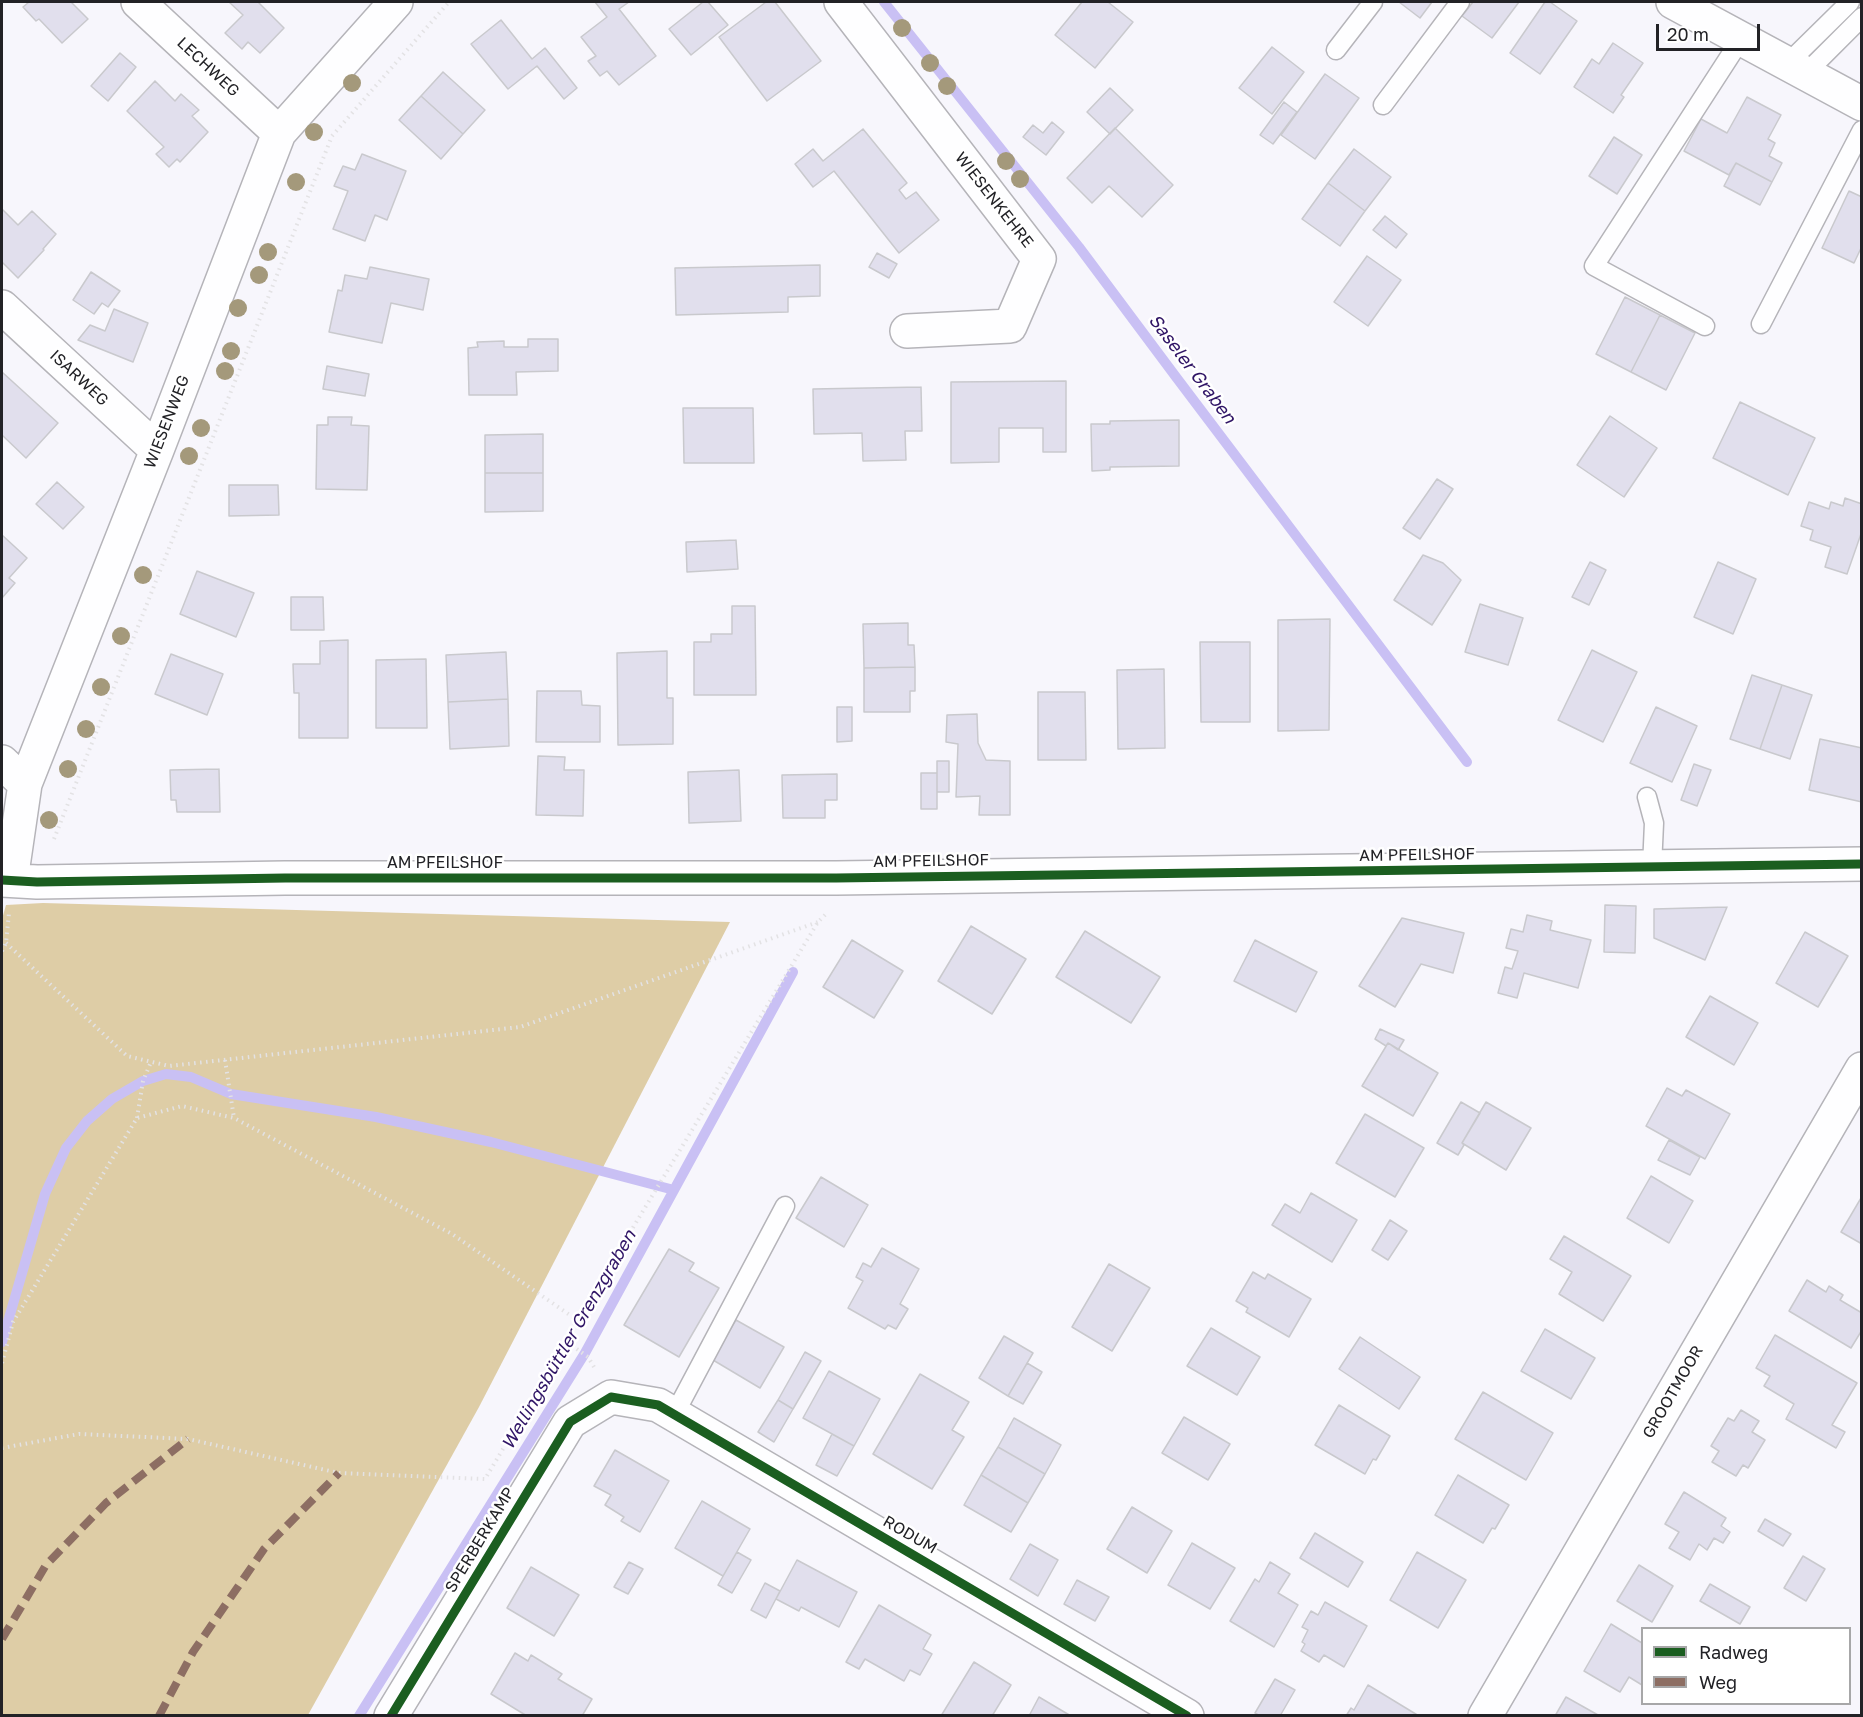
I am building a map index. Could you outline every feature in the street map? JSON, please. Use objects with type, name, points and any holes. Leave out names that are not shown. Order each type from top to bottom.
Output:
[{"type":"street","name":"LECHWEG","points":[[138,2],[279,133]]},
{"type":"street","name":"WIESENWEG","points":[[17,880],[13,773],[157,450],[279,133],[396,2]]},
{"type":"street","name":"WIESENKEHRE","points":[[841,2],[1039,259],[1010,326],[907,331]]},
{"type":"street","points":[[1673,2],[1862,105]]},
{"type":"street","name":"ISARWEG","points":[[2,307],[157,450]]},
{"type":"street","name":"AM PFEILSHOF","points":[[17,880],[836,878],[1862,864]]},
{"type":"street","name":"GROOTMOOR","points":[[1485,1716],[1862,1069]]},
{"type":"street","name":"RODUM","points":[[611,1397],[658,1405],[1187,1716]]},
{"type":"street","name":"SPERBERKAMP","points":[[391,1716],[570,1422],[611,1397]]},
{"type":"lane","points":[[1336,50],[1373,2]]},
{"type":"lane","points":[[1383,105],[1460,2]]},
{"type":"lane","points":[[1796,69],[1851,2]]},
{"type":"lane","points":[[1796,69],[1862,17]]},
{"type":"lane","points":[[1705,326],[1594,266],[1741,39]]},
{"type":"lane","points":[[1761,324],[1862,130]]},
{"type":"lane","points":[[1647,797],[1654,823],[1652,867]]},
{"type":"lane","points":[[674,1414],[785,1206]]},
{"type":"path","points":[[17,880],[332,136],[449,2]]},
{"type":"path","points":[[2,1448],[79,1434],[188,1439],[339,1473],[484,1479],[567,1342],[576,1320],[818,922],[833,908]]},
{"type":"path","points":[[6,943],[127,1056],[169,1066],[520,1027],[818,922]]},
{"type":"path","points":[[225,1060],[234,1118]]},
{"type":"path","points":[[2,1363],[13,1322],[137,1118],[143,1081],[151,1062]]},
{"type":"path","points":[[137,1118],[182,1106],[234,1118],[452,1233],[576,1320]]},
{"type":"path","points":[[567,1342],[588,1357]]},
{"type":"shaded area","points":[[43,903],[730,922],[479,1407],[308,1715],[2,1715],[2,919],[6,905]]},
{"type":"building","points":[[29,2],[71,2],[88,19],[62,43],[39,19],[36,21],[23,7]]},
{"type":"building","points":[[229,2],[258,2],[284,28],[260,53],[248,42],[242,49],[225,33],[243,15]]},
{"type":"building","points":[[595,2],[629,2],[619,9],[656,56],[619,85],[607,71],[600,76],[588,61],[596,56],[581,37],[607,17]]},
{"type":"building","points":[[703,2],[708,2],[728,25],[691,55],[669,29]]},
{"type":"building","points":[[766,2],[775,2],[821,61],[767,101],[719,37]]},
{"type":"building","points":[[1082,2],[1108,2],[1133,22],[1095,68],[1055,35]]},
{"type":"building","points":[[1399,2],[1432,2],[1420,18]]},
{"type":"building","points":[[1473,2],[1519,2],[1492,38],[1462,16]]},
{"type":"building","points":[[1545,2],[1550,2],[1577,21],[1540,74],[1510,53]]},
{"type":"building","points":[[501,20],[532,59],[545,48],[577,88],[564,99],[537,66],[508,89],[471,44]]},
{"type":"building","points":[[1613,43],[1643,63],[1621,95],[1624,97],[1613,113],[1574,87],[1592,59],[1599,64]]},
{"type":"building","points":[[1272,47],[1304,72],[1272,114],[1239,88]]},
{"type":"building","points":[[120,53],[136,67],[108,101],[91,86]]},
{"type":"building","points":[[443,72],[485,110],[463,134],[421,96]]},
{"type":"building","points":[[1325,74],[1359,98],[1315,159],[1281,135]]},
{"type":"building","points":[[155,81],[175,101],[181,94],[199,110],[192,116],[208,132],[180,162],[177,159],[169,167],[156,154],[164,147],[127,111]]},
{"type":"building","points":[[1110,88],[1133,110],[1110,134],[1087,112]]},
{"type":"building","points":[[421,96],[463,134],[441,159],[399,120]]},
{"type":"building","points":[[1747,97],[1781,115],[1768,139],[1775,143],[1769,156],[1782,163],[1772,182],[1736,163],[1729,175],[1684,151],[1701,119],[1727,133]]},
{"type":"building","points":[[1284,102],[1297,112],[1273,144],[1260,135]]},
{"type":"building","points":[[1052,122],[1064,132],[1046,155],[1023,137],[1033,125],[1043,133]]},
{"type":"building","points":[[1115,128],[1173,185],[1142,217],[1109,186],[1092,203],[1067,178]]},
{"type":"building","points":[[863,129],[907,183],[899,190],[906,199],[916,192],[939,220],[899,253],[834,171],[813,187],[795,164],[813,149],[823,161]]},
{"type":"building","points":[[1614,137],[1642,155],[1617,194],[1589,176]]},
{"type":"building","points":[[1354,149],[1391,177],[1365,211],[1328,183]]},
{"type":"building","points":[[362,154],[406,171],[387,220],[375,215],[365,241],[333,229],[348,191],[334,186],[343,166],[355,170]]},
{"type":"building","points":[[1736,163],[1772,182],[1760,205],[1724,186]]},
{"type":"building","points":[[1328,183],[1365,211],[1340,246],[1302,219]]},
{"type":"building","points":[[1849,191],[1862,197],[1862,246],[1854,263],[1822,248]]},
{"type":"building","points":[[2,209],[18,225],[32,211],[56,234],[18,278],[2,262]]},
{"type":"building","points":[[1385,216],[1407,234],[1396,248],[1373,230]]},
{"type":"building","points":[[877,253],[897,264],[889,278],[869,267]]},
{"type":"building","points":[[1367,256],[1401,280],[1368,326],[1334,302]]},
{"type":"building","points":[[820,265],[820,296],[788,297],[788,312],[676,315],[675,268]]},
{"type":"building","points":[[370,267],[429,279],[423,310],[391,303],[382,343],[329,332],[338,290],[342,291],[345,275],[367,279]]},
{"type":"building","points":[[91,272],[120,291],[108,307],[102,303],[94,314],[73,300]]},
{"type":"building","points":[[1625,297],[1660,315],[1631,372],[1596,354]]},
{"type":"building","points":[[114,309],[148,323],[133,362],[78,340],[90,325],[105,331]]},
{"type":"building","points":[[1660,315],[1695,333],[1666,390],[1631,372]]},
{"type":"building","points":[[528,339],[558,339],[558,371],[516,372],[517,395],[469,395],[468,348],[478,347],[477,342],[504,341],[504,347],[528,347]]},
{"type":"building","points":[[327,366],[369,374],[365,396],[323,389]]},
{"type":"building","points":[[2,372],[58,423],[26,458],[2,435]]},
{"type":"building","points":[[1066,381],[1066,452],[1043,452],[1043,428],[999,428],[999,462],[951,463],[951,382]]},
{"type":"building","points":[[921,387],[922,431],[905,431],[906,460],[863,461],[862,433],[814,434],[813,389]]},
{"type":"building","points":[[1740,402],[1815,438],[1788,495],[1713,458]]},
{"type":"building","points":[[683,408],[753,408],[754,463],[684,463]]},
{"type":"building","points":[[1610,416],[1657,448],[1624,497],[1577,465]]},
{"type":"building","points":[[328,417],[352,417],[351,425],[369,426],[367,490],[316,489],[317,425],[328,425]]},
{"type":"building","points":[[1179,420],[1179,466],[1110,467],[1110,470],[1092,471],[1091,424],[1110,424],[1110,421]]},
{"type":"building","points":[[543,434],[543,473],[485,473],[485,435]]},
{"type":"building","points":[[485,473],[543,473],[543,511],[485,512]]},
{"type":"building","points":[[1437,479],[1453,489],[1420,539],[1403,528]]},
{"type":"building","points":[[57,482],[84,507],[63,529],[36,504]]},
{"type":"building","points":[[229,485],[278,485],[279,515],[229,516]]},
{"type":"building","points":[[1845,498],[1862,504],[1862,531],[1847,574],[1825,567],[1831,547],[1810,540],[1813,530],[1801,526],[1809,502],[1829,509],[1831,502],[1843,506]]},
{"type":"building","points":[[2,535],[27,558],[9,578],[15,583],[2,598]]},
{"type":"building","points":[[736,540],[738,569],[687,572],[686,542]]},
{"type":"building","points":[[1423,555],[1443,563],[1461,580],[1432,625],[1394,600]]},
{"type":"building","points":[[1590,562],[1606,570],[1589,605],[1572,597]]},
{"type":"building","points":[[1718,562],[1756,579],[1733,634],[1694,617]]},
{"type":"building","points":[[197,571],[254,593],[236,637],[180,614]]},
{"type":"building","points":[[291,597],[323,597],[324,630],[291,630]]},
{"type":"building","points":[[1480,604],[1523,618],[1508,665],[1465,652]]},
{"type":"building","points":[[732,606],[755,606],[756,695],[694,695],[694,642],[711,642],[711,634],[732,634]]},
{"type":"building","points":[[1330,619],[1329,730],[1278,731],[1278,620]]},
{"type":"building","points":[[908,623],[908,645],[914,645],[915,667],[864,668],[863,624]]},
{"type":"building","points":[[348,640],[348,738],[299,738],[299,693],[294,693],[293,664],[320,664],[320,641]]},
{"type":"building","points":[[1200,642],[1250,642],[1250,722],[1201,722]]},
{"type":"building","points":[[1592,650],[1637,672],[1603,742],[1558,720]]},
{"type":"building","points":[[667,651],[667,698],[673,698],[673,744],[618,745],[617,653]]},
{"type":"building","points":[[506,652],[508,699],[448,702],[446,655]]},
{"type":"building","points":[[171,654],[223,674],[207,715],[155,694]]},
{"type":"building","points":[[426,659],[427,728],[376,728],[376,660]]},
{"type":"building","points":[[915,667],[915,691],[910,691],[910,712],[864,712],[864,668]]},
{"type":"building","points":[[1164,669],[1165,748],[1118,749],[1117,670]]},
{"type":"building","points":[[1752,675],[1782,685],[1760,749],[1730,739]]},
{"type":"building","points":[[1782,685],[1812,695],[1790,759],[1760,749]]},
{"type":"building","points":[[537,691],[581,691],[582,705],[600,706],[600,742],[536,742]]},
{"type":"building","points":[[1038,692],[1085,692],[1086,760],[1038,760]]},
{"type":"building","points":[[508,699],[509,746],[450,749],[448,702]]},
{"type":"building","points":[[837,707],[852,707],[852,741],[837,742]]},
{"type":"building","points":[[1656,707],[1697,726],[1672,782],[1630,763]]},
{"type":"building","points":[[977,714],[978,743],[986,760],[1010,761],[1010,815],[979,815],[980,796],[956,797],[958,744],[946,742],[947,715]]},
{"type":"building","points":[[1820,739],[1862,748],[1862,802],[1809,790]]},
{"type":"building","points":[[538,756],[565,757],[564,770],[584,770],[583,816],[536,815]]},
{"type":"building","points":[[937,761],[949,761],[949,792],[937,792]]},
{"type":"building","points":[[1694,764],[1711,770],[1697,806],[1681,800]]},
{"type":"building","points":[[219,769],[220,812],[177,812],[176,800],[171,800],[170,770]]},
{"type":"building","points":[[739,770],[741,821],[689,823],[688,772]]},
{"type":"building","points":[[921,773],[937,773],[937,809],[921,809]]},
{"type":"building","points":[[837,774],[837,800],[825,800],[825,818],[783,818],[782,775]]},
{"type":"building","points":[[1605,905],[1636,906],[1635,953],[1604,952]]},
{"type":"building","points":[[1727,907],[1705,960],[1654,938],[1654,909]]},
{"type":"building","points":[[1527,915],[1552,921],[1550,930],[1591,940],[1578,988],[1524,973],[1517,998],[1498,993],[1505,967],[1512,969],[1518,951],[1506,948],[1511,929],[1523,932]]},
{"type":"building","points":[[1402,918],[1464,933],[1453,973],[1421,964],[1395,1007],[1359,986]]},
{"type":"building","points":[[971,926],[1026,959],[992,1014],[938,981]]},
{"type":"building","points":[[1085,931],[1160,977],[1131,1023],[1056,977]]},
{"type":"building","points":[[1805,932],[1848,956],[1818,1007],[1776,983]]},
{"type":"building","points":[[852,940],[903,971],[874,1018],[823,987]]},
{"type":"building","points":[[1255,940],[1317,972],[1296,1012],[1234,981]]},
{"type":"building","points":[[1710,996],[1758,1023],[1734,1065],[1686,1037]]},
{"type":"building","points":[[1380,1029],[1404,1040],[1398,1050],[1388,1043],[1386,1046],[1375,1039]]},
{"type":"building","points":[[1388,1043],[1438,1073],[1413,1116],[1362,1086]]},
{"type":"building","points":[[1667,1088],[1682,1096],[1686,1090],[1730,1114],[1705,1159],[1646,1126]]},
{"type":"building","points":[[1461,1102],[1480,1113],[1462,1143],[1464,1145],[1458,1155],[1437,1143]]},
{"type":"building","points":[[1486,1102],[1531,1128],[1506,1170],[1462,1143]]},
{"type":"building","points":[[1365,1114],[1424,1148],[1395,1197],[1336,1163]]},
{"type":"building","points":[[1669,1140],[1700,1157],[1690,1175],[1658,1160]]},
{"type":"building","points":[[1651,1176],[1693,1201],[1669,1243],[1627,1218]]},
{"type":"building","points":[[821,1177],[868,1205],[844,1247],[796,1218]]},
{"type":"building","points":[[1311,1193],[1357,1220],[1332,1262],[1272,1225],[1285,1204],[1300,1213]]},
{"type":"building","points":[[1862,1198],[1862,1244],[1841,1232]]},
{"type":"building","points":[[1390,1220],[1407,1231],[1388,1260],[1372,1250]]},
{"type":"building","points":[[1564,1236],[1631,1276],[1603,1321],[1559,1294],[1572,1272],[1550,1259]]},
{"type":"building","points":[[882,1248],[919,1269],[900,1304],[908,1309],[896,1329],[888,1325],[885,1329],[848,1308],[863,1281],[856,1277],[863,1263],[871,1267]]},
{"type":"building","points":[[669,1249],[694,1263],[689,1271],[719,1288],[679,1357],[624,1325]]},
{"type":"building","points":[[1109,1264],[1150,1288],[1112,1351],[1072,1327]]},
{"type":"building","points":[[1253,1272],[1265,1279],[1268,1274],[1311,1299],[1289,1337],[1246,1312],[1248,1308],[1236,1301]]},
{"type":"building","points":[[1807,1280],[1826,1292],[1829,1286],[1843,1295],[1840,1300],[1862,1313],[1862,1330],[1851,1348],[1789,1311]]},
{"type":"building","points":[[736,1320],[784,1347],[760,1388],[713,1360]]},
{"type":"building","points":[[1211,1328],[1260,1357],[1237,1395],[1187,1366]]},
{"type":"building","points":[[1545,1329],[1595,1358],[1571,1399],[1521,1371]]},
{"type":"building","points":[[1775,1335],[1857,1383],[1832,1425],[1845,1432],[1836,1448],[1786,1419],[1794,1404],[1764,1386],[1770,1376],[1756,1368]]},
{"type":"building","points":[[1004,1336],[1033,1353],[1008,1396],[979,1378]]},
{"type":"building","points":[[1360,1337],[1420,1377],[1399,1409],[1339,1369]]},
{"type":"building","points":[[805,1352],[821,1361],[793,1409],[778,1400]]},
{"type":"building","points":[[1027,1363],[1042,1372],[1023,1404],[1008,1396]]},
{"type":"building","points":[[829,1371],[880,1399],[854,1446],[803,1418]]},
{"type":"building","points":[[920,1374],[969,1402],[952,1430],[964,1437],[932,1489],[873,1454]]},
{"type":"building","points":[[1483,1392],[1553,1433],[1526,1480],[1455,1439]]},
{"type":"building","points":[[778,1400],[793,1409],[774,1442],[758,1432]]},
{"type":"building","points":[[1339,1405],[1390,1436],[1365,1474],[1315,1445]]},
{"type":"building","points":[[1741,1410],[1759,1421],[1752,1432],[1765,1440],[1748,1468],[1743,1465],[1736,1476],[1712,1462],[1719,1451],[1711,1446],[1728,1418],[1734,1421]]},
{"type":"building","points":[[1184,1417],[1230,1444],[1208,1480],[1162,1453]]},
{"type":"building","points":[[1014,1418],[1061,1445],[1045,1474],[998,1447]]},
{"type":"building","points":[[832,1434],[854,1446],[837,1476],[816,1465]]},
{"type":"building","points":[[998,1447],[1045,1474],[1028,1503],[981,1475]]},
{"type":"building","points":[[615,1450],[669,1481],[640,1532],[621,1521],[624,1517],[605,1505],[611,1495],[594,1486]]},
{"type":"building","points":[[981,1475],[1028,1503],[1011,1532],[964,1505]]},
{"type":"building","points":[[1458,1475],[1509,1505],[1495,1529],[1492,1528],[1483,1543],[1435,1515]]},
{"type":"building","points":[[1684,1492],[1726,1518],[1721,1526],[1730,1532],[1723,1543],[1714,1538],[1707,1550],[1699,1544],[1690,1560],[1669,1548],[1679,1532],[1665,1524]]},
{"type":"building","points":[[702,1501],[750,1529],[723,1576],[675,1548]]},
{"type":"building","points":[[1132,1507],[1172,1531],[1147,1573],[1107,1549]]},
{"type":"building","points":[[1765,1519],[1791,1534],[1783,1546],[1758,1531]]},
{"type":"building","points":[[1315,1533],[1363,1562],[1348,1587],[1300,1558]]},
{"type":"building","points":[[1192,1543],[1235,1568],[1210,1609],[1168,1585]]},
{"type":"building","points":[[1030,1544],[1058,1560],[1038,1596],[1010,1579]]},
{"type":"building","points":[[737,1552],[751,1560],[732,1593],[718,1585]]},
{"type":"building","points":[[1417,1552],[1466,1580],[1438,1628],[1390,1600]]},
{"type":"building","points":[[1803,1556],[1825,1569],[1806,1601],[1784,1588]]},
{"type":"building","points":[[797,1560],[857,1592],[839,1627],[801,1607],[799,1611],[776,1599]]},
{"type":"building","points":[[629,1562],[643,1569],[628,1594],[614,1587]]},
{"type":"building","points":[[1270,1562],[1290,1574],[1278,1593],[1298,1605],[1274,1647],[1230,1621],[1255,1579],[1259,1582]]},
{"type":"building","points":[[1639,1565],[1673,1586],[1652,1622],[1617,1601]]},
{"type":"building","points":[[531,1567],[579,1595],[554,1636],[507,1608]]},
{"type":"building","points":[[1077,1580],[1109,1597],[1095,1621],[1064,1604]]},
{"type":"building","points":[[765,1583],[780,1591],[766,1618],[751,1610]]},
{"type":"building","points":[[1710,1584],[1750,1607],[1740,1624],[1700,1601]]},
{"type":"building","points":[[1325,1602],[1367,1626],[1344,1667],[1324,1655],[1319,1662],[1301,1651],[1305,1644],[1302,1642],[1308,1630],[1302,1627],[1311,1611],[1318,1615]]},
{"type":"building","points":[[879,1605],[931,1635],[923,1649],[932,1654],[920,1675],[910,1670],[904,1681],[865,1659],[859,1669],[846,1662]]},
{"type":"building","points":[[1611,1624],[1641,1642],[1641,1684],[1629,1677],[1620,1692],[1584,1671]]},
{"type":"building","points":[[515,1653],[528,1661],[531,1655],[562,1674],[558,1679],[592,1699],[582,1716],[527,1716],[491,1694]]},
{"type":"building","points":[[974,1662],[1011,1685],[992,1716],[941,1716]]},
{"type":"building","points":[[1275,1679],[1295,1690],[1280,1716],[1260,1716],[1255,1713]]},
{"type":"building","points":[[1368,1685],[1419,1716],[1346,1716],[1351,1708],[1354,1710]]},
{"type":"building","points":[[1039,1697],[1071,1716],[1029,1716]]},
{"type":"building","points":[[1566,1697],[1598,1715],[1555,1716]]},
{"type":"waterway","name":"Saseler Graben","points":[[884,2],[1079,247],[1467,762]]},
{"type":"waterway","name":"Wellingsbüttler Grenzgraben","points":[[359,1716],[585,1353],[793,972]]},
{"type":"waterway","points":[[2,1342],[45,1194],[66,1148],[87,1121],[112,1099],[143,1081],[166,1074],[191,1077],[231,1094],[376,1117],[491,1142],[674,1190]]},
{"type":"marked path","points":[[2,1639],[46,1565],[106,1503],[188,1439]]},
{"type":"marked path","points":[[159,1716],[193,1652],[264,1549],[339,1473]]},
{"type":"cycle path","points":[[2,880],[37,882],[285,878],[836,878],[1862,864]]},
{"type":"cycle path","points":[[391,1716],[570,1422],[611,1397],[658,1405],[1187,1716]]}]
